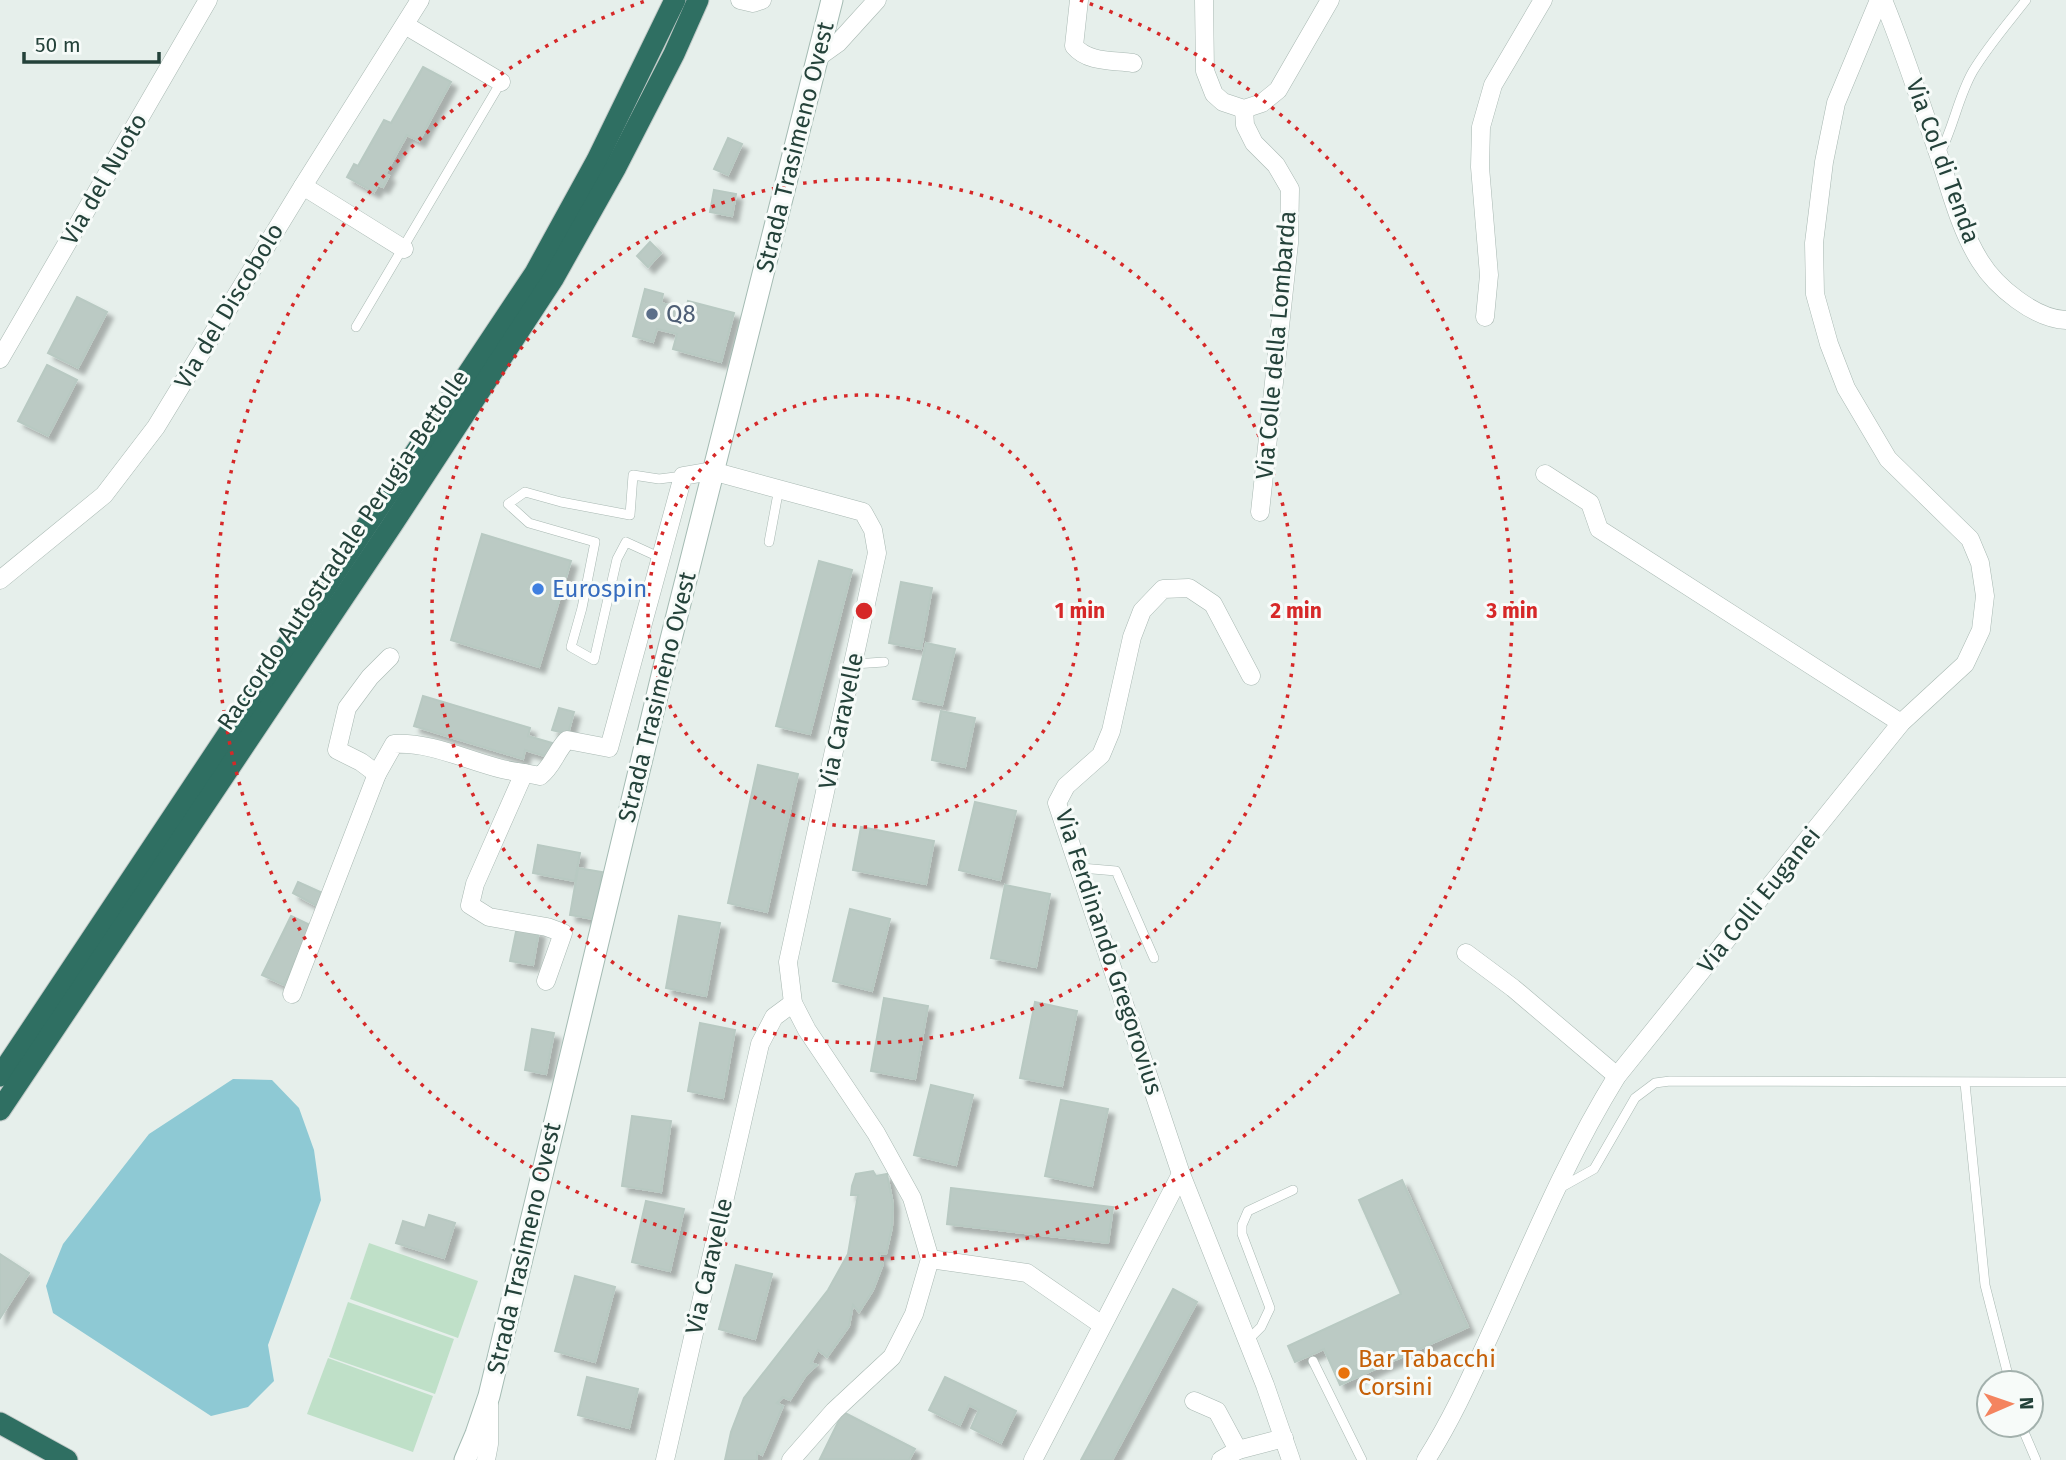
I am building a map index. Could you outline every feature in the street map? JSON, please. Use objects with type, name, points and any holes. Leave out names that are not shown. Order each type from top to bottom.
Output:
[{"type":"highway","points":[[0,1076],[535,273],[597,160],[675,0]]},
{"type":"highway","name":"Raccordo Autostradale Perugia-Bettolle","points":[[0,1110],[392,525],[553,279],[616,167],[674,54],[698,0]]},
{"type":"highway","points":[[0,1423],[67,1460]]},
{"type":"highway","points":[[22,1434],[35,1460]]},
{"type":"main road","name":"Strada Trasimeno Ovest","points":[[465,1460],[477,1434],[489,1396],[712,471],[832,0]]},
{"type":"street","name":"Via del Nuoto","points":[[0,359],[208,0]]},
{"type":"street","name":"Via del Discobolo","points":[[0,578],[104,495],[156,427],[420,0]]},
{"type":"street","points":[[740,0],[753,3],[762,0]]},
{"type":"street","points":[[817,58],[838,43],[877,0]]},
{"type":"street","points":[[1079,0],[1074,46],[1079,52],[1088,57],[1133,63]]},
{"type":"street","points":[[1204,0],[1205,71],[1214,94],[1223,102],[1244,109],[1262,103],[1278,90],[1331,0]]},
{"type":"street","points":[[1485,317],[1489,275],[1480,167],[1481,127],[1493,85],[1543,0]]},
{"type":"street","name":"Via Col di Tenda","points":[[1881,0],[1902,47],[1962,226],[1981,263],[2006,290],[2030,309],[2066,320]]},
{"type":"street","name":"Via Colli Euganei","points":[[1426,1460],[1450,1423],[1556,1191],[1594,1113],[1617,1076],[1901,723],[1965,664],[1981,630],[1984,596],[1980,564],[1970,539],[1888,459],[1846,388],[1829,344],[1815,294],[1814,243],[1824,162],[1836,103],[1881,0]]},
{"type":"street","points":[[405,25],[501,82]]},
{"type":"street","name":"Via Colle della Lombarda","points":[[1244,109],[1245,125],[1254,143],[1276,165],[1290,189],[1289,243],[1260,512]]},
{"type":"street","points":[[303,186],[404,249]]},
{"type":"street","points":[[292,994],[377,774],[394,744],[407,743],[540,776],[548,769],[559,748],[567,740],[609,748],[683,476],[712,471]]},
{"type":"street","name":"Via Caravelle","points":[[712,471],[863,512],[873,530],[877,553],[788,962],[793,1003],[807,1030],[876,1133],[912,1198],[930,1259]]},
{"type":"street","points":[[1545,474],[1590,503],[1599,529],[1901,723]]},
{"type":"street","name":"Via Ferdinando Gregorovius","points":[[1251,676],[1213,604],[1189,588],[1163,589],[1142,611],[1132,637],[1111,731],[1101,755],[1066,786],[1057,803],[1081,868],[1181,1174],[1291,1460]]},
{"type":"street","points":[[377,774],[362,762],[337,750],[347,708],[370,677],[390,657]]},
{"type":"street","points":[[524,773],[475,884],[470,905],[489,917],[547,927],[563,933],[546,981]]},
{"type":"street","points":[[1466,953],[1513,988],[1617,1076]]},
{"type":"street","name":"Via Caravelle","points":[[665,1460],[760,1044],[774,1017],[793,1003]]},
{"type":"street","points":[[1033,1460],[1181,1174]]},
{"type":"street","points":[[790,1460],[834,1411],[892,1357],[914,1314],[930,1259],[1027,1273],[1102,1325]]},
{"type":"street","points":[[486,1460],[489,1444],[489,1396]]},
{"type":"street","points":[[1194,1401],[1217,1411],[1238,1450]]},
{"type":"street","points":[[1221,1460],[1238,1450],[1284,1438]]},
{"type":"lane","points":[[1939,156],[1950,133],[1957,105],[1974,71],[2025,0]]},
{"type":"lane","points":[[356,327],[501,82]]},
{"type":"lane","points":[[661,558],[626,542],[617,558],[594,660],[571,647],[595,542],[530,523],[508,504],[525,492],[630,515],[632,475],[659,479],[683,476]]},
{"type":"lane","points":[[769,542],[779,488]]},
{"type":"lane","points":[[854,664],[884,662]]},
{"type":"lane","points":[[1081,868],[1116,871],[1154,958]]},
{"type":"lane","points":[[1556,1191],[1594,1169],[1634,1098],[1655,1083],[2066,1082]]},
{"type":"lane","points":[[1965,1083],[1985,1285],[2006,1369]]},
{"type":"lane","points":[[1247,1341],[1261,1327],[1270,1308],[1242,1234],[1245,1217],[1248,1211],[1293,1190]]},
{"type":"lane","points":[[1314,1361],[1362,1460]]},
{"type":"lane","points":[[2027,1439],[2036,1460]]},
{"type":"green space","points":[[369,1243],[478,1281],[458,1338],[350,1299]]},
{"type":"green space","points":[[348,1302],[454,1339],[435,1394],[329,1357]]},
{"type":"green space","points":[[328,1358],[433,1396],[413,1452],[307,1414]]},
{"type":"water","points":[[233,1079],[272,1080],[299,1108],[314,1150],[321,1200],[268,1345],[274,1381],[248,1407],[211,1416],[53,1313],[46,1286],[63,1244],[149,1134]]},
{"type":"building","points":[[423,67],[451,82],[419,141],[407,135],[385,174],[389,176],[383,187],[378,185],[374,192],[347,177],[354,164],[358,166],[384,120],[391,123]]},
{"type":"building","points":[[728,138],[742,144],[728,175],[714,169]]},
{"type":"building","points":[[714,190],[736,194],[732,216],[710,212]]},
{"type":"building","points":[[650,242],[661,253],[648,267],[637,256]]},
{"type":"building","points":[[645,289],[663,294],[661,303],[686,309],[688,301],[734,313],[721,362],[673,349],[677,334],[657,329],[653,342],[633,336]]},
{"type":"building","points":[[77,297],[107,312],[78,368],[48,353]]},
{"type":"building","points":[[47,365],[77,380],[48,436],[18,421]]},
{"type":"building","points":[[482,534],[571,561],[539,667],[451,640]]},
{"type":"building","points":[[819,561],[852,570],[810,734],[776,726]]},
{"type":"building","points":[[901,582],[932,588],[921,649],[889,643]]},
{"type":"building","points":[[926,643],[955,649],[942,705],[913,699]]},
{"type":"building","points":[[423,696],[530,728],[528,736],[552,743],[548,757],[525,750],[523,759],[414,726]]},
{"type":"building","points":[[559,708],[574,712],[568,734],[552,730]]},
{"type":"building","points":[[941,711],[975,718],[965,767],[932,760]]},
{"type":"building","points":[[758,765],[798,774],[767,912],[728,903]]},
{"type":"building","points":[[975,802],[1016,811],[1000,880],[959,870]]},
{"type":"building","points":[[861,827],[934,841],[926,884],[853,870]]},
{"type":"building","points":[[538,845],[580,853],[575,881],[533,873]]},
{"type":"building","points":[[578,868],[602,872],[594,919],[570,915]]},
{"type":"building","points":[[298,882],[327,895],[321,908],[293,893]]},
{"type":"building","points":[[1005,885],[1050,894],[1036,967],[991,958]]},
{"type":"building","points":[[850,909],[890,919],[872,991],[833,981]]},
{"type":"building","points":[[291,916],[312,926],[284,985],[262,975]]},
{"type":"building","points":[[679,916],[720,923],[706,996],[666,988]]},
{"type":"building","points":[[517,927],[539,931],[533,965],[510,961]]},
{"type":"building","points":[[884,998],[928,1006],[915,1079],[871,1071]]},
{"type":"building","points":[[1035,1002],[1077,1011],[1062,1086],[1020,1078]]},
{"type":"building","points":[[700,1023],[735,1030],[723,1098],[688,1091]]},
{"type":"building","points":[[532,1029],[554,1033],[546,1074],[525,1070]]},
{"type":"building","points":[[931,1085],[973,1095],[956,1165],[914,1155]]},
{"type":"building","points":[[1061,1100],[1108,1109],[1092,1186],[1045,1176]]},
{"type":"building","points":[[632,1116],[671,1121],[661,1192],[622,1186]]},
{"type":"building","points":[[873,1171],[876,1176],[887,1174],[893,1204],[892,1227],[886,1254],[879,1253],[883,1264],[873,1290],[859,1312],[853,1305],[849,1326],[827,1357],[818,1350],[811,1363],[817,1365],[806,1375],[790,1400],[783,1397],[777,1403],[783,1406],[762,1455],[757,1452],[757,1460],[725,1460],[731,1432],[744,1398],[828,1290],[848,1254],[858,1195],[851,1195],[852,1186],[856,1174]]},
{"type":"building","points":[[1402,1180],[1468,1327],[1340,1385],[1324,1349],[1295,1362],[1288,1346],[1401,1294],[1359,1200]]},
{"type":"building","points":[[951,1188],[1113,1207],[1108,1243],[947,1224]]},
{"type":"building","points":[[646,1201],[684,1209],[670,1271],[632,1262]]},
{"type":"building","points":[[429,1215],[455,1223],[444,1258],[396,1243],[403,1221],[425,1228]]},
{"type":"building","points":[[0,1254],[29,1273],[0,1318]]},
{"type":"building","points":[[736,1265],[772,1274],[755,1339],[719,1329]]},
{"type":"building","points":[[575,1276],[615,1287],[595,1362],[555,1351]]},
{"type":"building","points":[[1173,1289],[1197,1302],[1112,1460],[1081,1460]]},
{"type":"building","points":[[587,1377],[638,1389],[629,1428],[578,1415]]},
{"type":"building","points":[[945,1377],[1016,1411],[1001,1443],[971,1428],[979,1410],[969,1405],[960,1425],[929,1410]]},
{"type":"building","points":[[843,1412],[915,1449],[909,1460],[820,1459]]},
{"type":"place","name":"Q8","points":[[652,314]]},
{"type":"place","name":"Eurospin","points":[[538,589]]},
{"type":"place","name":"Bar Tabacchi Corsini","points":[[1344,1373]]}]
